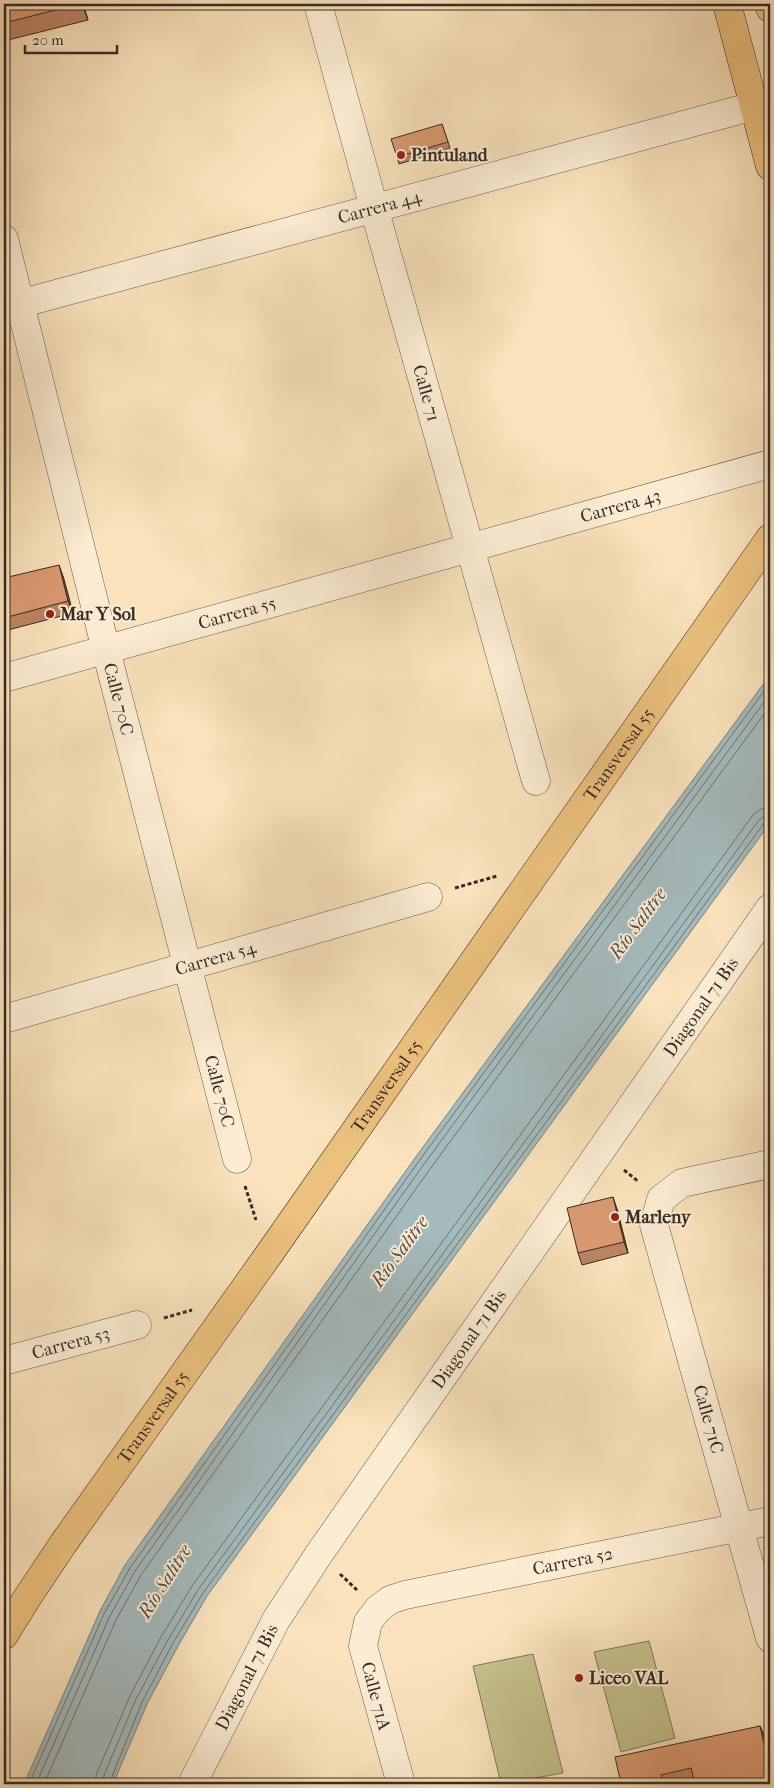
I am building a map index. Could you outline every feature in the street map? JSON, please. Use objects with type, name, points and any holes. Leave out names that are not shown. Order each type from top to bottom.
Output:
[{"type":"main road","points":[[727,4],[770,166]]},
{"type":"main road","points":[[769,4],[770,8]]},
{"type":"main road","name":"Transversal 55","points":[[4,1636],[63,1544],[267,1257],[770,538]]},
{"type":"street","name":"Calle 71","points":[[318,4],[536,781]]},
{"type":"street","name":"Carrera 44","points":[[12,306],[754,106]]},
{"type":"street","name":"Calle 70C","points":[[4,239],[12,306],[106,650],[237,1159]]},
{"type":"street","name":"Carrera 43","points":[[471,548],[770,464]]},
{"type":"street","name":"Carrera 55","points":[[4,678],[471,548]]},
{"type":"street","name":"Carrera 54","points":[[4,1019],[428,897]]},
{"type":"street","name":"Diagonal 71 Bis","points":[[192,1784],[276,1620],[319,1554],[770,908]]},
{"type":"street","points":[[661,1199],[682,1183],[770,1164]]},
{"type":"street","name":"Calle 71C","points":[[661,1199],[654,1225],[770,1638]]},
{"type":"street","name":"Carrera 53","points":[[4,1361],[137,1325]]},
{"type":"street","name":"Carrera 52","points":[[378,1609],[390,1600],[405,1595],[770,1520]]},
{"type":"street","name":"Calle 71A","points":[[378,1609],[368,1622],[363,1646],[401,1784]]},
{"type":"path","points":[[428,897],[544,861]]},
{"type":"path","points":[[600,1151],[661,1199]]},
{"type":"path","points":[[237,1159],[267,1257]]},
{"type":"path","points":[[137,1325],[193,1310]]},
{"type":"path","points":[[319,1554],[378,1609]]},
{"type":"shaded area","points":[[649,1641],[675,1738],[621,1752],[594,1652]]},
{"type":"shaded area","points":[[533,1654],[563,1773],[501,1784],[473,1666]]},
{"type":"water","name":"Río Salitre","points":[[770,675],[770,823],[207,1596],[147,1704],[113,1784],[24,1784],[100,1611],[125,1565],[415,1158]]},
{"type":"building","points":[[4,4],[80,4],[4,23]]},
{"type":"building","points":[[442,124],[448,142],[397,157],[391,139]]},
{"type":"building","points":[[59,565],[68,601],[4,618],[4,578]]},
{"type":"building","points":[[613,1197],[624,1242],[578,1253],[567,1208]]},
{"type":"building","points":[[760,1726],[770,1770],[770,1784],[695,1784],[691,1768],[661,1775],[663,1784],[621,1784],[615,1757]]},
{"type":"place","name":"Pintuland","points":[[401,155]]},
{"type":"place","name":"Mar Y Sol","points":[[50,614]]},
{"type":"place","name":"Marleny","points":[[615,1217]]},
{"type":"place","name":"Liceo VAL","points":[[579,1678]]}]
